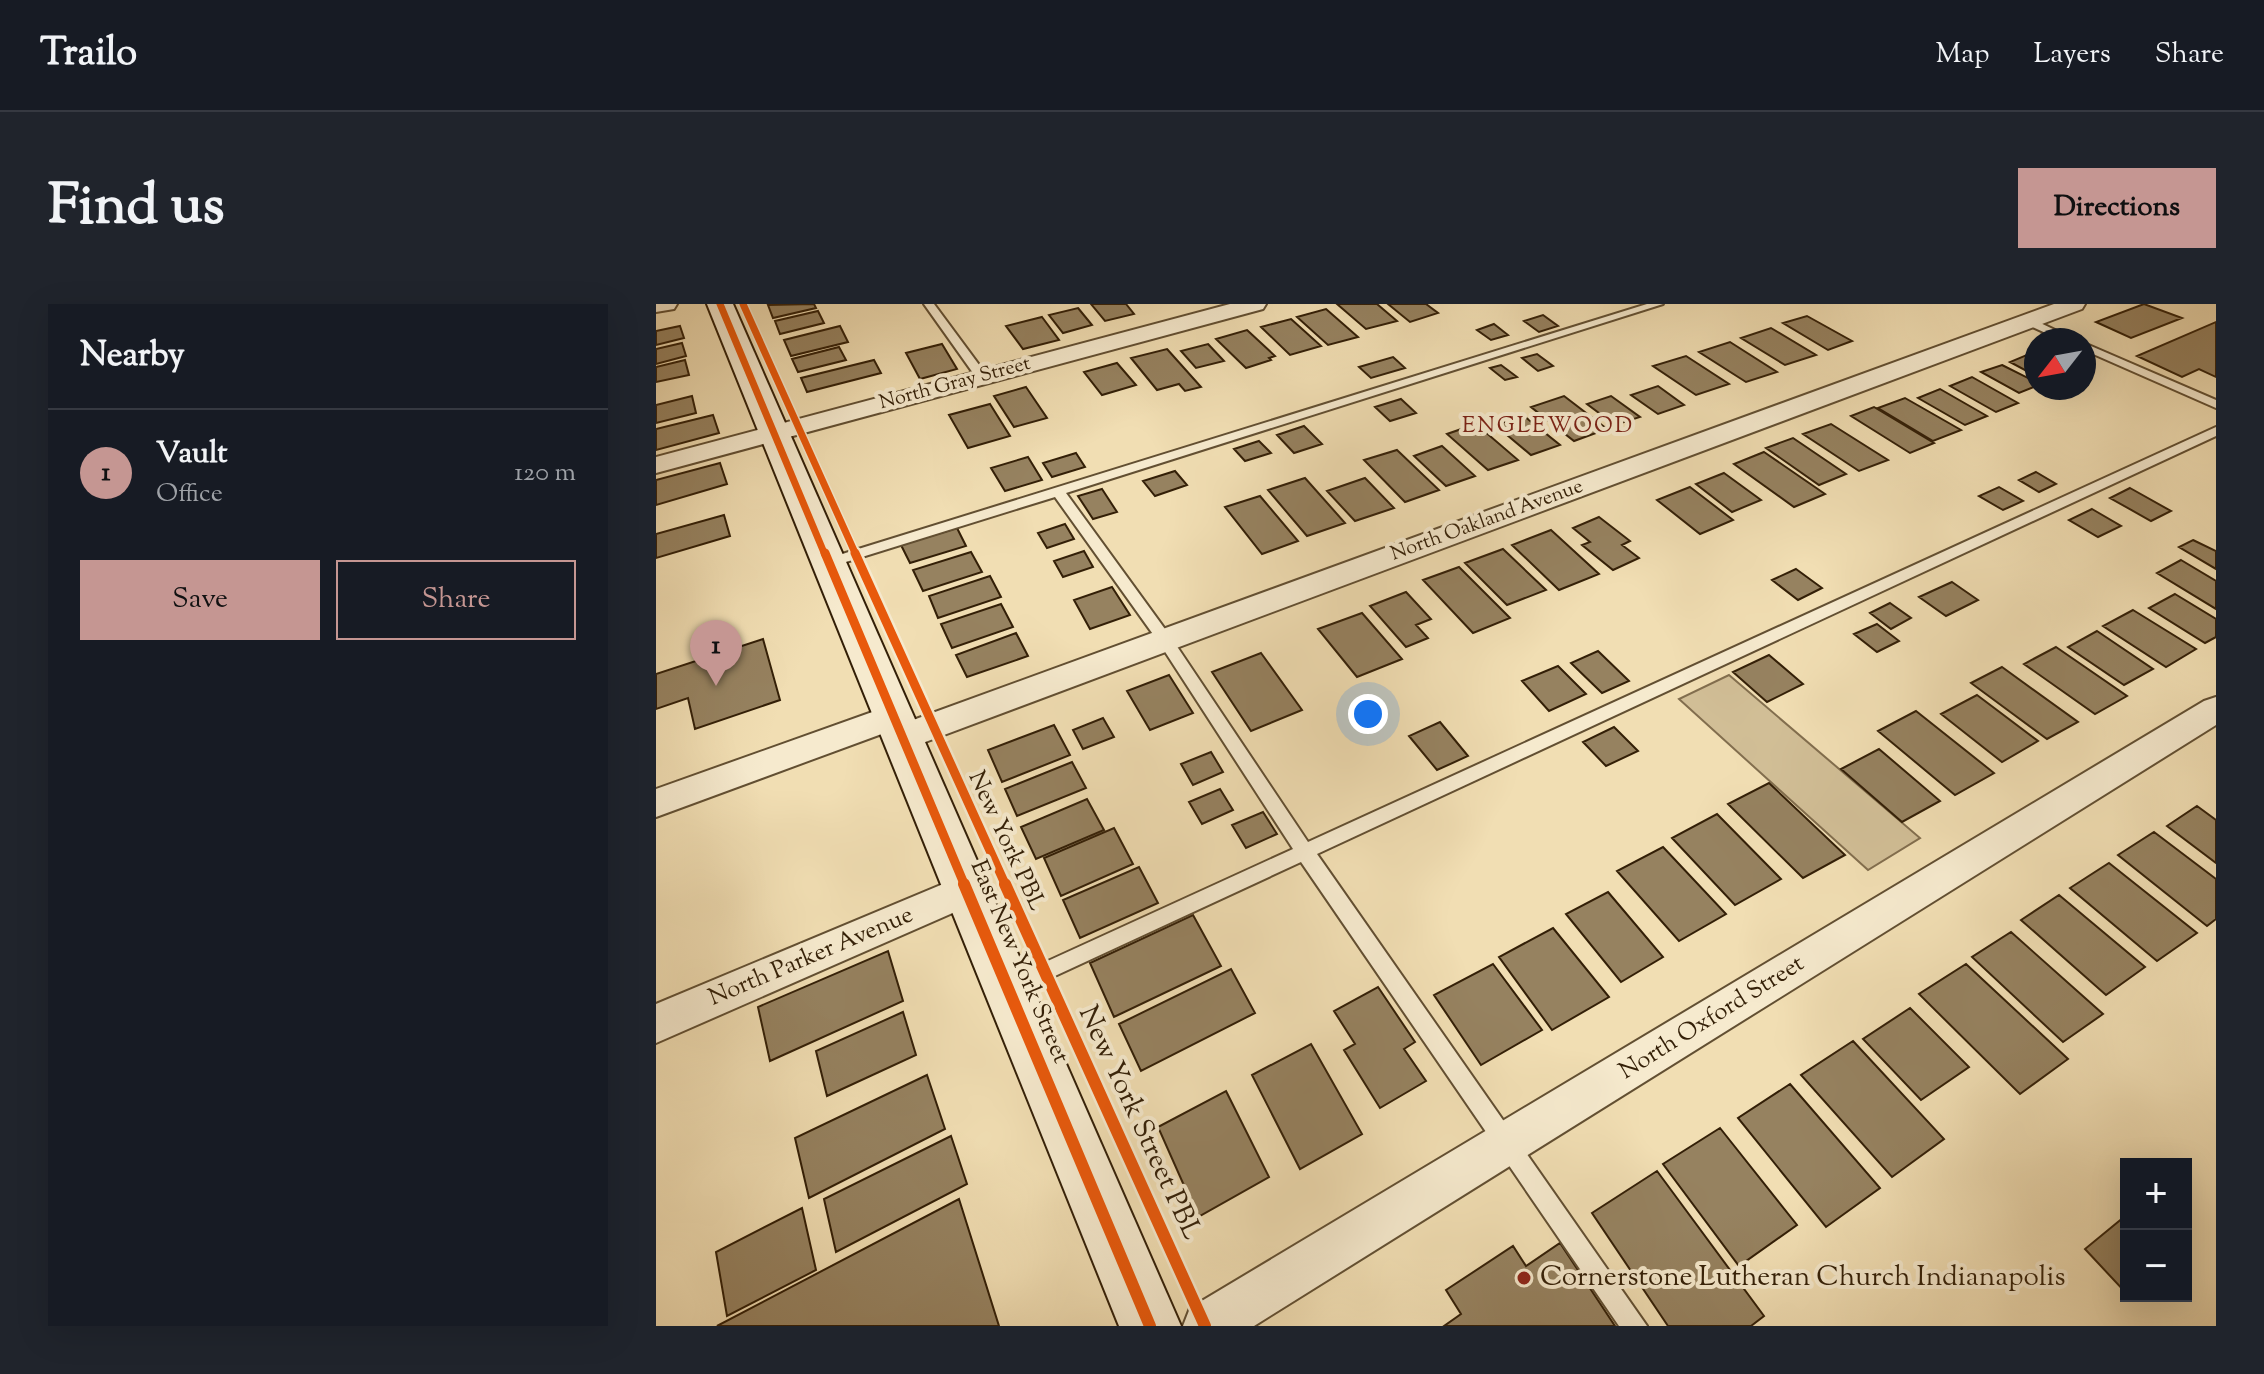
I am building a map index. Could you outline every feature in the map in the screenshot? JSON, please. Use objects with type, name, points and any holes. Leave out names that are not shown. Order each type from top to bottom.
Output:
[{"type":"main road","name":"East New York Street","points":[[720,304],[1150,1326]]},
{"type":"street","points":[[656,306],[666,304]]},
{"type":"street","name":"North Gray Street","points":[[656,465],[1255,304]]},
{"type":"street","name":"North Oakland Avenue","points":[[656,803],[1165,640],[2074,304]]},
{"type":"street","name":"North Oxford Street","points":[[1208,1326],[2216,709]]},
{"type":"street","name":"North Parker Avenue","points":[[656,1024],[967,890]]},
{"type":"lane","points":[[930,304],[982,377]]},
{"type":"lane","points":[[828,563],[1658,304]]},
{"type":"lane","points":[[2028,321],[2043,328]]},
{"type":"lane","points":[[2096,351],[2216,404]]},
{"type":"lane","points":[[1009,988],[2216,431]]},
{"type":"lane","points":[[1058,491],[1165,640],[1304,851],[1634,1326]]},
{"type":"shaded area","points":[[1729,675],[1920,838],[1868,870],[1679,699]]},
{"type":"building","points":[[814,304],[816,308],[773,318],[768,305]]},
{"type":"building","points":[[1091,304],[1126,304],[1134,314],[1105,321]]},
{"type":"building","points":[[1337,304],[1377,304],[1397,321],[1366,329]]},
{"type":"building","points":[[1388,304],[1426,304],[1438,313],[1410,322]]},
{"type":"building","points":[[2144,304],[2182,318],[2131,338],[2096,322]]},
{"type":"building","points":[[1078,308],[1092,325],[1063,333],[1049,315]]},
{"type":"building","points":[[1326,309],[1358,337],[1328,345],[1297,317]]},
{"type":"building","points":[[818,311],[824,323],[780,334],[775,321]]},
{"type":"building","points":[[1543,315],[1558,326],[1539,332],[1524,321]]},
{"type":"building","points":[[1807,316],[1852,341],[1828,350],[1783,323]]},
{"type":"building","points":[[1042,317],[1059,340],[1023,349],[1006,326]]},
{"type":"building","points":[[1291,319],[1321,346],[1290,355],[1261,327]]},
{"type":"building","points":[[2216,322],[2216,377],[2199,369],[2182,377],[2137,356]]},
{"type":"building","points":[[1494,324],[1508,335],[1491,340],[1477,330]]},
{"type":"building","points":[[680,326],[684,338],[656,345],[656,331]]},
{"type":"building","points":[[840,326],[848,342],[791,356],[784,340]]},
{"type":"building","points":[[1771,328],[1816,355],[1785,365],[1741,338]]},
{"type":"building","points":[[1247,330],[1275,356],[1269,358],[1271,360],[1246,368],[1216,339]]},
{"type":"building","points":[[1730,342],[1777,372],[1746,382],[1699,352]]},
{"type":"building","points":[[682,343],[686,356],[656,364],[656,349]]},
{"type":"building","points":[[942,344],[957,369],[920,379],[906,353]]},
{"type":"building","points":[[1208,344],[1224,361],[1196,368],[1181,351]]},
{"type":"building","points":[[839,347],[846,360],[798,372],[792,359]]},
{"type":"building","points":[[1167,349],[1201,387],[1185,391],[1179,384],[1157,390],[1131,358]]},
{"type":"building","points":[[1537,354],[1553,366],[1538,371],[1522,358]]},
{"type":"building","points":[[1686,356],[1729,384],[1696,395],[1653,366]]},
{"type":"building","points":[[2024,356],[2024,370],[2010,362]]},
{"type":"building","points":[[1393,357],[1405,368],[1371,378],[1359,367]]},
{"type":"building","points":[[685,360],[689,375],[656,382],[656,367]]},
{"type":"building","points":[[874,360],[881,373],[807,392],[801,378]]},
{"type":"building","points":[[1117,363],[1136,385],[1102,395],[1084,372]]},
{"type":"building","points":[[1501,365],[1517,377],[1505,380],[1490,368]]},
{"type":"building","points":[[2002,365],[2024,376],[2024,391],[2019,393],[1981,372]]},
{"type":"building","points":[[1972,377],[2018,403],[1996,412],[1950,386]]},
{"type":"building","points":[[1658,386],[1684,405],[1658,414],[1631,395]]},
{"type":"building","points":[[1026,387],[1047,418],[1014,427],[994,396]]},
{"type":"building","points":[[1940,389],[1987,416],[1965,425],[1918,398]]},
{"type":"building","points":[[692,396],[696,413],[656,423],[656,405]]},
{"type":"building","points":[[1564,396],[1607,429],[1574,441],[1531,407]]},
{"type":"building","points":[[1611,396],[1640,417],[1615,425],[1587,404]]},
{"type":"building","points":[[1905,398],[1961,430],[1933,441],[1878,408]]},
{"type":"building","points":[[1401,399],[1416,413],[1390,421],[1375,407]]},
{"type":"building","points":[[990,404],[1010,436],[968,448],[949,415]]},
{"type":"building","points":[[1874,407],[1934,443],[1910,453],[1851,416]]},
{"type":"building","points":[[713,415],[719,433],[656,450],[656,429]]},
{"type":"building","points":[[1524,416],[1560,445],[1531,455],[1495,425]]},
{"type":"building","points":[[1476,424],[1518,460],[1488,470],[1447,434]]},
{"type":"building","points":[[1831,424],[1888,460],[1859,471],[1803,434]]},
{"type":"building","points":[[1304,426],[1322,444],[1294,453],[1277,435]]},
{"type":"building","points":[[1793,438],[1846,474],[1819,485],[1766,448]]},
{"type":"building","points":[[1259,441],[1271,453],[1245,461],[1234,449]]},
{"type":"building","points":[[1442,446],[1475,476],[1446,486],[1414,456]]},
{"type":"building","points":[[1397,450],[1439,490],[1405,502],[1364,460]]},
{"type":"building","points":[[1764,452],[1825,494],[1794,507],[1734,464]]},
{"type":"building","points":[[1076,453],[1085,467],[1052,477],[1043,463]]},
{"type":"building","points":[[1028,457],[1042,480],[1005,491],[991,468]]},
{"type":"building","points":[[720,463],[727,484],[656,505],[656,480]]},
{"type":"building","points":[[1175,471],[1187,485],[1155,496],[1143,481]]},
{"type":"building","points":[[2036,472],[2056,484],[2039,492],[2019,480]]},
{"type":"building","points":[[1724,473],[1761,500],[1732,512],[1696,484]]},
{"type":"building","points":[[1305,478],[1345,523],[1307,536],[1268,490]]},
{"type":"building","points":[[1365,478],[1394,508],[1355,521],[1327,491]]},
{"type":"building","points":[[1690,487],[1733,520],[1700,534],[1657,500]]},
{"type":"building","points":[[1999,487],[2023,501],[2003,510],[1979,496]]},
{"type":"building","points":[[2130,488],[2171,511],[2151,521],[2110,498]]},
{"type":"building","points":[[1102,489],[1117,512],[1093,519],[1078,496]]},
{"type":"building","points":[[1260,496],[1298,541],[1262,554],[1225,507]]},
{"type":"building","points":[[2092,509],[2121,526],[2098,537],[2069,520]]},
{"type":"building","points":[[724,515],[730,536],[656,558],[656,534]]},
{"type":"building","points":[[1599,517],[1630,541],[1622,545],[1639,558],[1613,570],[1582,545],[1590,542],[1573,528]]},
{"type":"building","points":[[1065,524],[1074,539],[1047,548],[1038,533]]},
{"type":"building","points":[[957,528],[966,546],[910,563],[901,545]]},
{"type":"building","points":[[1551,530],[1599,574],[1559,590],[1512,545]]},
{"type":"building","points":[[2193,540],[2216,551],[2216,569],[2179,547]]},
{"type":"building","points":[[1503,549],[1546,590],[1507,605],[1465,563]]},
{"type":"building","points":[[1084,551],[1093,567],[1063,577],[1054,561]]},
{"type":"building","points":[[971,552],[982,572],[923,591],[913,570]]},
{"type":"building","points":[[2181,560],[2216,581],[2216,609],[2157,573]]},
{"type":"building","points":[[1459,567],[1510,618],[1473,633],[1423,580]]},
{"type":"building","points":[[1796,569],[1822,588],[1798,600],[1772,580]]},
{"type":"building","points":[[990,576],[1001,597],[938,618],[929,596]]},
{"type":"building","points":[[1952,582],[1978,600],[1946,616],[1919,597]]},
{"type":"building","points":[[1112,587],[1130,615],[1090,629],[1074,600]]},
{"type":"building","points":[[1406,592],[1431,619],[1416,625],[1428,638],[1406,647],[1370,606]]},
{"type":"building","points":[[2175,594],[2216,619],[2216,637],[2205,643],[2149,608]]},
{"type":"building","points":[[1890,603],[1911,618],[1891,629],[1870,613]]},
{"type":"building","points":[[1001,604],[1013,627],[952,648],[941,624]]},
{"type":"building","points":[[2133,610],[2196,649],[2166,667],[2103,626]]},
{"type":"building","points":[[1362,613],[1402,659],[1357,677],[1318,629]]},
{"type":"building","points":[[1877,624],[1899,641],[1877,652],[1854,634]]},
{"type":"building","points":[[2097,631],[2153,669],[2124,685],[2068,647]]},
{"type":"building","points":[[1016,633],[1028,656],[967,677],[956,655]]},
{"type":"building","points":[[763,639],[780,700],[695,729],[688,698],[656,709],[656,674]]},
{"type":"building","points":[[2056,647],[2127,696],[2095,714],[2024,664]]},
{"type":"building","points":[[1598,651],[1629,681],[1602,693],[1571,663]]},
{"type":"building","points":[[1261,653],[1302,710],[1251,731],[1212,672]]},
{"type":"building","points":[[1769,655],[1803,684],[1767,702],[1733,672]]},
{"type":"building","points":[[1558,666],[1586,694],[1549,711],[1522,681]]},
{"type":"building","points":[[2002,667],[2078,722],[2047,739],[1971,683]]},
{"type":"building","points":[[1169,675],[1193,713],[1150,730],[1127,691]]},
{"type":"building","points":[[1977,695],[2038,741],[2002,762],[1941,714]]},
{"type":"building","points":[[1916,711],[1994,773],[1955,795],[1878,731]]},
{"type":"building","points":[[1103,718],[1114,737],[1083,749],[1073,730]]},
{"type":"building","points":[[1440,722],[1468,756],[1437,770],[1409,736]]},
{"type":"building","points":[[1054,725],[1070,755],[1002,782],[988,750]]},
{"type":"building","points":[[1614,727],[1638,751],[1606,766],[1583,742]]},
{"type":"building","points":[[1879,749],[1940,801],[1902,822],[1841,769]]},
{"type":"building","points":[[1211,752],[1223,772],[1193,785],[1181,764]]},
{"type":"building","points":[[1072,762],[1086,788],[1017,816],[1005,789]]},
{"type":"building","points":[[1769,783],[1845,855],[1803,878],[1728,804]]},
{"type":"building","points":[[1220,789],[1233,810],[1202,824],[1189,802]]},
{"type":"building","points":[[1087,799],[1104,830],[1036,859],[1021,827]]},
{"type":"building","points":[[2197,806],[2216,820],[2216,863],[2167,826]]},
{"type":"building","points":[[1263,812],[1277,834],[1246,848],[1232,825]]},
{"type":"building","points":[[1717,814],[1781,879],[1735,905],[1672,838]]},
{"type":"building","points":[[1114,828],[1133,864],[1061,896],[1044,858]]},
{"type":"building","points":[[2154,832],[2216,879],[2216,919],[2207,926],[2118,855]]},
{"type":"building","points":[[1663,847],[1726,914],[1679,941],[1617,871]]},
{"type":"building","points":[[2109,863],[2197,933],[2157,961],[2070,888]]},
{"type":"building","points":[[1139,867],[1158,903],[1080,938],[1063,900]]},
{"type":"building","points":[[1608,892],[1663,957],[1621,982],[1566,914]]},
{"type":"building","points":[[2059,895],[2145,967],[2106,995],[2021,920]]},
{"type":"building","points":[[1193,915],[1221,966],[1114,1017],[1090,963]]},
{"type":"building","points":[[1553,928],[1609,997],[1552,1030],[1499,957]]},
{"type":"building","points":[[2011,932],[2103,1014],[2063,1042],[1972,957]]},
{"type":"building","points":[[888,951],[903,1001],[770,1061],[758,1007]]},
{"type":"building","points":[[1493,964],[1542,1030],[1481,1065],[1434,995]]},
{"type":"building","points":[[1966,964],[2068,1059],[2020,1094],[1919,994]]},
{"type":"building","points":[[1231,969],[1255,1013],[1141,1071],[1119,1024]]},
{"type":"building","points":[[1378,987],[1415,1042],[1404,1049],[1426,1081],[1380,1108],[1344,1050],[1355,1044],[1334,1011]]},
{"type":"building","points":[[1910,1008],[1969,1067],[1921,1100],[1863,1039]]},
{"type":"building","points":[[903,1012],[916,1055],[827,1096],[816,1051]]},
{"type":"building","points":[[1853,1041],[1944,1139],[1892,1177],[1801,1075]]},
{"type":"building","points":[[1311,1044],[1362,1134],[1300,1169],[1252,1075]]},
{"type":"building","points":[[927,1075],[945,1129],[809,1198],[795,1138]]},
{"type":"building","points":[[1790,1084],[1880,1188],[1826,1227],[1738,1118]]},
{"type":"building","points":[[1226,1091],[1269,1177],[1198,1217],[1158,1127]]},
{"type":"building","points":[[1720,1128],[1797,1225],[1739,1266],[1663,1164]]},
{"type":"building","points":[[951,1136],[967,1184],[836,1252],[824,1199]]},
{"type":"building","points":[[1657,1171],[1764,1316],[1751,1326],[1668,1326],[1592,1213]]},
{"type":"building","points":[[959,1199],[999,1326],[717,1326]]},
{"type":"building","points":[[802,1208],[816,1270],[727,1316],[716,1252]]},
{"type":"building","points":[[2120,1220],[2120,1287],[2085,1249]]},
{"type":"building","name":"Cornerstone Lutheran Church Indianapolis","points":[[1560,1243],[1615,1326],[1444,1326],[1461,1314],[1446,1290],[1513,1246],[1526,1266]]},
{"type":"cycle path","points":[[720,304],[1150,1326]]},
{"type":"cycle path","name":"New York PBL","points":[[743,304],[1205,1326]]},
{"type":"place","name":"Vault","points":[[716,686]]},
{"type":"place","name":"Cornerstone Lutheran Church Indianapolis","points":[[1524,1278]]},
{"type":"district","name":"ENGLEWOOD","points":[[1548,427]]}]
